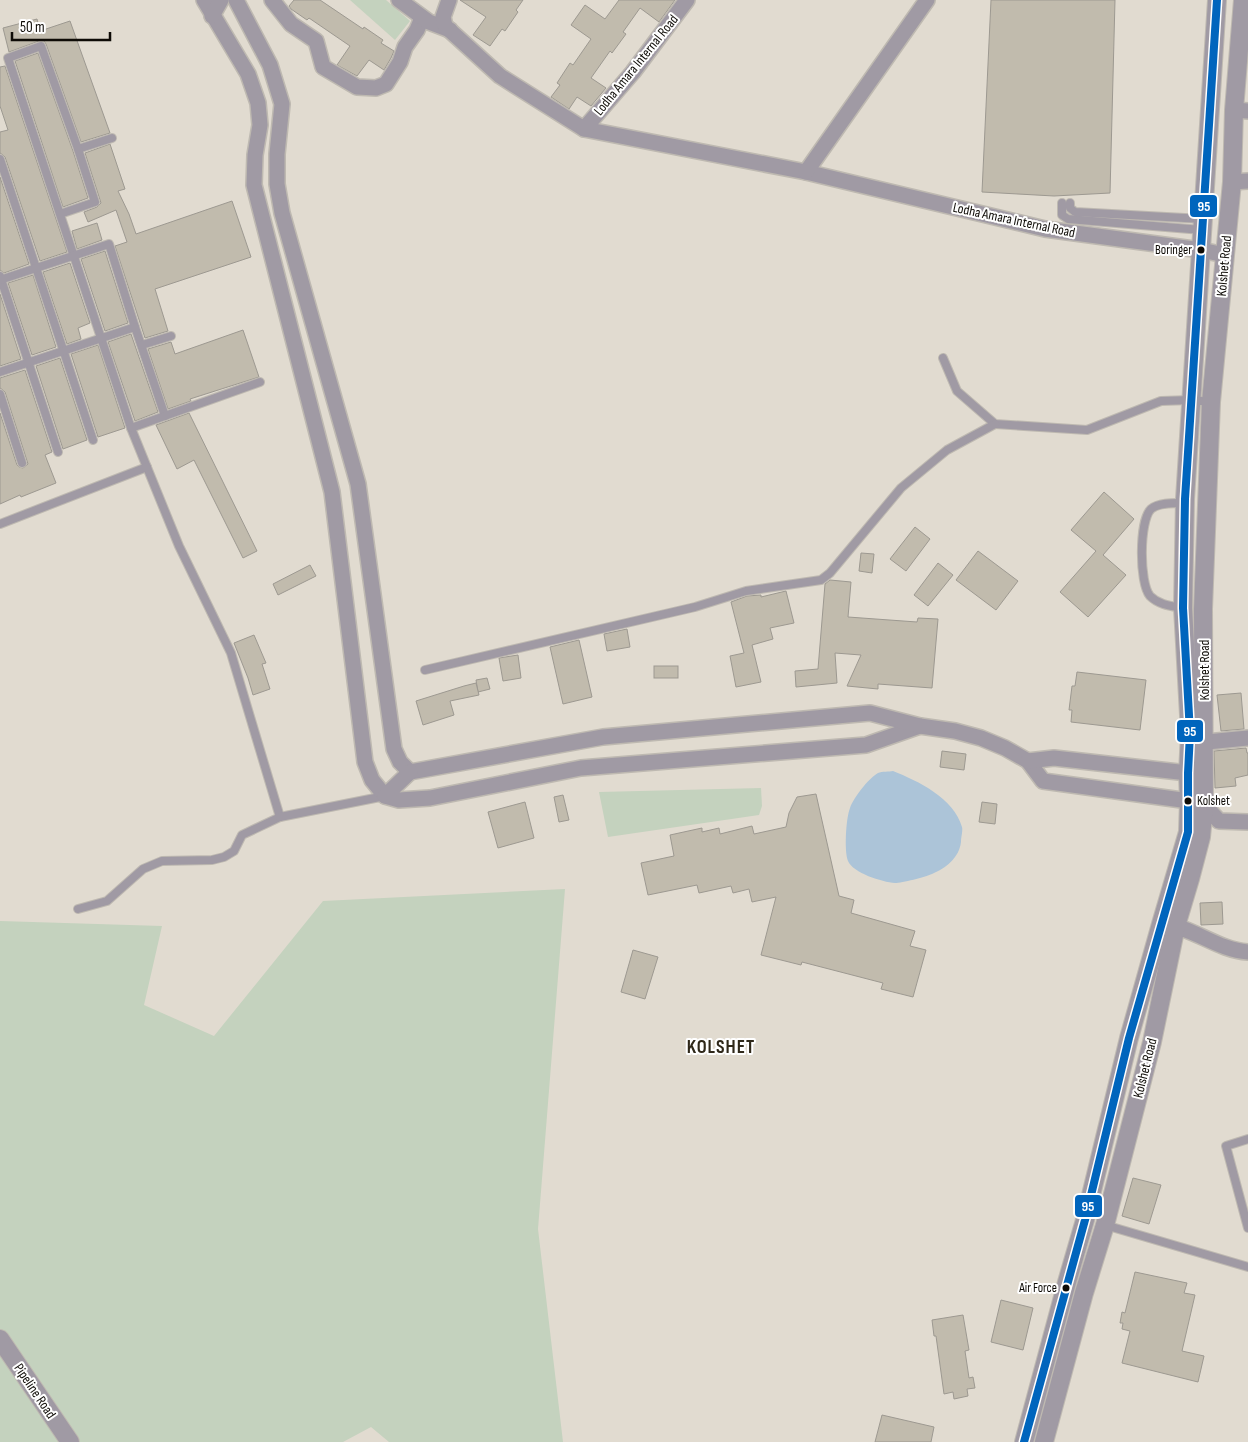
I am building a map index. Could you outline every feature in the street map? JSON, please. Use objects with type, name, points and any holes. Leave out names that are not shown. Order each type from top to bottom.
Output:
[{"type":"street","points":[[204,0],[248,74],[258,103],[260,125],[255,155],[254,185],[332,492],[365,762],[372,780],[385,796],[399,800],[430,798],[581,768],[866,745],[920,726]]},
{"type":"street","points":[[212,16],[221,0]]},
{"type":"street","points":[[237,0],[270,65],[282,104],[277,154],[277,184],[282,212],[358,484],[394,749],[400,762],[410,772]]},
{"type":"street","points":[[272,0],[291,24],[316,41],[324,67],[357,87],[376,88],[386,84],[400,62],[405,46],[417,30],[422,18]]},
{"type":"street","points":[[399,0],[422,18],[450,30]]},
{"type":"street","name":"Lodha Amara Internal Road","points":[[584,129],[633,72],[687,0]]},
{"type":"street","points":[[806,172],[927,0]]},
{"type":"street","name":"Kolshet Road","points":[[1197,803],[1188,773],[1190,733],[1183,608],[1185,502],[1217,0]]},
{"type":"street","name":"Kolshet Road","points":[[1046,1435],[1084,1293],[1105,1225],[1152,1042],[1168,925],[1188,832],[1197,803],[1204,741],[1203,609],[1210,402],[1225,255],[1240,181],[1243,0]]},
{"type":"street","points":[[446,1],[443,17],[445,26],[450,30]]},
{"type":"street","name":"Lodha Amara Internal Road","points":[[450,30],[500,76],[584,129],[806,172],[1045,229],[1225,255]]},
{"type":"street","points":[[261,215],[282,212]]},
{"type":"street","points":[[336,519],[362,510]]},
{"type":"street","points":[[1183,608],[1203,609]]},
{"type":"street","points":[[385,796],[410,772],[562,744],[603,737],[870,713],[920,726],[955,731],[980,738],[1005,748],[1028,761],[1043,781],[1197,803],[1219,821],[1248,822]]},
{"type":"street","points":[[1204,741],[1248,738]]},
{"type":"street","points":[[562,744],[566,771]]},
{"type":"street","points":[[1028,761],[1054,758],[1188,773]]},
{"type":"street","points":[[1168,925],[1202,936],[1219,945],[1248,952]]},
{"type":"street","name":"Kolshet Road","points":[[1027,1434],[1066,1282],[1085,1220],[1129,1038],[1168,925]]},
{"type":"street","points":[[1085,1220],[1105,1225]]},
{"type":"street","name":"Pipeline Road","points":[[0,1340],[70,1442]]},
{"type":"street","points":[[1027,1434],[1046,1435]]},
{"type":"lane","points":[[60,214],[94,202],[78,149],[41,46],[8,58],[131,428],[179,546],[231,653],[280,817]]},
{"type":"lane","points":[[78,149],[112,138]]},
{"type":"lane","points":[[0,159],[94,440]]},
{"type":"lane","points":[[1066,203],[1075,212],[1126,214],[1202,225],[1125,224],[1068,219],[1062,215],[1066,203]]},
{"type":"lane","points":[[1125,224],[1126,214]]},
{"type":"lane","points":[[58,452],[0,279],[109,244],[166,416]]},
{"type":"lane","points":[[0,372],[135,326]]},
{"type":"lane","points":[[142,345],[171,336]]},
{"type":"lane","points":[[943,358],[958,391],[996,424]]},
{"type":"lane","points":[[131,428],[260,382]]},
{"type":"lane","points":[[0,394],[22,463]]},
{"type":"lane","points":[[425,670],[694,607],[746,592],[821,580],[830,573],[901,488],[947,450],[996,424],[1087,430],[1161,401],[1191,400],[1210,402]]},
{"type":"lane","points":[[0,524],[147,467]]},
{"type":"lane","points":[[1183,608],[1164,605],[1150,596],[1147,591],[1144,574],[1142,544],[1144,528],[1150,510],[1163,504],[1185,502]]},
{"type":"lane","points":[[78,909],[107,901],[143,869],[162,861],[212,860],[234,852],[242,835],[280,817],[385,796]]},
{"type":"lane","points":[[1248,1139],[1226,1146],[1248,1228]]},
{"type":"lane","points":[[1105,1225],[1248,1267]]},
{"type":"green space","points":[[350,0],[386,0],[410,21],[395,40]]},
{"type":"green space","points":[[761,788],[762,806],[759,815],[608,837],[599,792]]},
{"type":"green space","points":[[565,889],[538,1229],[563,1442],[389,1442],[371,1427],[343,1442],[0,1442],[0,921],[162,926],[144,1005],[214,1036],[323,901]]},
{"type":"water","points":[[893,771],[924,785],[943,799],[958,817],[962,829],[958,853],[947,865],[929,875],[895,883],[876,879],[862,873],[851,865],[848,861],[846,842],[849,813],[858,794],[870,779],[878,773]]},
{"type":"building","points":[[294,0],[320,0],[383,40],[381,43],[394,51],[384,70],[369,60],[357,76],[337,65],[350,46],[309,18],[307,20],[291,9],[289,6]]},
{"type":"building","points":[[460,0],[523,0],[516,10],[518,12],[505,31],[502,29],[490,46],[473,35],[486,17]]},
{"type":"building","points":[[619,0],[675,0],[659,22],[640,8],[623,32],[626,34],[612,53],[610,51],[591,78],[606,88],[591,106],[577,97],[569,109],[551,97],[560,85],[557,83],[570,63],[573,65],[591,39],[571,25],[585,5],[605,19]]},
{"type":"building","points":[[991,0],[1115,0],[1110,193],[1054,196],[982,192]]},
{"type":"building","points":[[37,19],[40,31],[70,21],[110,133],[81,142],[44,41],[9,52],[3,28]]},
{"type":"building","points":[[38,53],[88,198],[63,207],[15,61]]},
{"type":"building","points":[[5,66],[67,252],[40,261],[5,157],[0,153],[0,132],[8,130],[0,106],[0,67]]},
{"type":"building","points":[[110,144],[125,189],[118,191],[136,234],[232,201],[251,257],[155,289],[168,331],[145,338],[115,246],[127,242],[116,210],[88,222],[84,212],[97,207],[101,203],[85,153]]},
{"type":"building","points":[[0,177],[29,264],[4,273],[0,270]]},
{"type":"building","points":[[97,223],[102,240],[77,249],[72,231]]},
{"type":"building","points":[[105,251],[128,323],[105,331],[81,259]]},
{"type":"building","points":[[70,263],[90,323],[78,328],[81,339],[67,344],[43,272]]},
{"type":"building","points":[[33,275],[56,347],[32,355],[8,283]]},
{"type":"building","points":[[0,294],[21,359],[0,366]]},
{"type":"building","points":[[243,330],[259,377],[190,399],[191,401],[168,409],[148,349],[171,342],[175,354]]},
{"type":"building","points":[[131,334],[158,412],[135,421],[108,342]]},
{"type":"building","points":[[98,345],[125,428],[98,437],[71,354]]},
{"type":"building","points":[[60,358],[87,440],[63,449],[36,366]]},
{"type":"building","points":[[25,370],[52,452],[45,455],[56,483],[0,504],[0,413],[17,465],[23,468],[28,464],[5,392],[0,388],[0,378]]},
{"type":"building","points":[[189,413],[257,551],[243,558],[194,460],[177,469],[156,425]]},
{"type":"building","points":[[1104,492],[1134,519],[1103,555],[1126,575],[1088,617],[1060,592],[1096,551],[1071,530]]},
{"type":"building","points":[[915,527],[930,539],[906,571],[890,559]]},
{"type":"building","points":[[978,551],[1018,581],[996,610],[956,580]]},
{"type":"building","points":[[861,553],[874,554],[872,573],[859,571]]},
{"type":"building","points":[[938,563],[953,575],[928,606],[914,595]]},
{"type":"building","points":[[310,565],[316,576],[278,595],[273,584]]},
{"type":"building","points":[[830,580],[851,582],[848,617],[917,622],[918,618],[938,619],[932,688],[878,684],[878,689],[847,686],[861,655],[835,653],[837,683],[796,687],[795,671],[818,669],[825,584]]},
{"type":"building","points":[[786,591],[794,623],[770,628],[773,639],[752,645],[761,682],[736,687],[730,656],[744,653],[731,602],[747,596],[761,595],[761,597]]},
{"type":"building","points":[[627,629],[630,647],[607,651],[604,634]]},
{"type":"building","points":[[254,635],[266,663],[262,664],[270,689],[253,695],[234,643]]},
{"type":"building","points":[[579,640],[592,697],[563,704],[550,647]]},
{"type":"building","points":[[518,655],[521,678],[503,681],[499,658]]},
{"type":"building","points":[[654,666],[678,666],[678,678],[654,678]]},
{"type":"building","points":[[1077,672],[1146,680],[1140,730],[1071,722],[1072,710],[1069,710],[1072,686],[1075,686]]},
{"type":"building","points":[[487,678],[490,689],[478,692],[476,680]]},
{"type":"building","points":[[476,683],[479,695],[450,701],[454,715],[423,725],[416,701]]},
{"type":"building","points":[[1241,693],[1244,729],[1221,731],[1217,695]]},
{"type":"building","points":[[1246,748],[1248,753],[1248,775],[1235,778],[1236,786],[1215,788],[1214,751]]},
{"type":"building","points":[[942,751],[966,754],[964,770],[940,767]]},
{"type":"building","points":[[816,794],[839,896],[854,900],[851,913],[915,931],[910,946],[926,950],[913,997],[881,989],[883,983],[802,962],[801,965],[761,955],[776,897],[752,902],[749,889],[733,893],[731,886],[699,893],[697,885],[648,895],[641,863],[674,856],[670,835],[702,828],[702,832],[719,828],[720,834],[752,826],[754,834],[786,827],[789,813],[797,797]]},
{"type":"building","points":[[563,795],[569,820],[559,822],[554,797]]},
{"type":"building","points":[[525,802],[534,838],[498,848],[488,812]]},
{"type":"building","points":[[982,802],[997,804],[995,824],[979,822]]},
{"type":"building","points":[[1222,902],[1223,924],[1201,925],[1200,903]]},
{"type":"building","points":[[633,950],[658,957],[645,999],[621,992]]},
{"type":"building","points":[[1133,1178],[1161,1185],[1149,1224],[1122,1216]]},
{"type":"building","points":[[1135,1272],[1187,1283],[1184,1293],[1195,1295],[1182,1351],[1204,1356],[1198,1382],[1122,1363],[1130,1331],[1122,1329],[1123,1323],[1120,1323],[1122,1312],[1125,1313]]},
{"type":"building","points":[[1001,1300],[1033,1308],[1023,1350],[991,1342]]},
{"type":"building","points":[[963,1315],[969,1350],[965,1351],[969,1378],[973,1377],[975,1388],[967,1389],[968,1396],[954,1399],[953,1392],[944,1394],[932,1320]]},
{"type":"building","points":[[882,1415],[934,1427],[931,1442],[875,1442]]},
{"type":"transit line","name":"95","points":[[1024,1442],[1085,1220],[1129,1038],[1188,832],[1190,733],[1183,608],[1185,499],[1217,0]]},
{"type":"place","name":"Boringer","points":[[1201,250]]},
{"type":"place","name":"Kolshet","points":[[1188,801]]},
{"type":"place","name":"Air Force","points":[[1066,1288]]},
{"type":"district","name":"KOLSHET","points":[[721,1047]]}]
